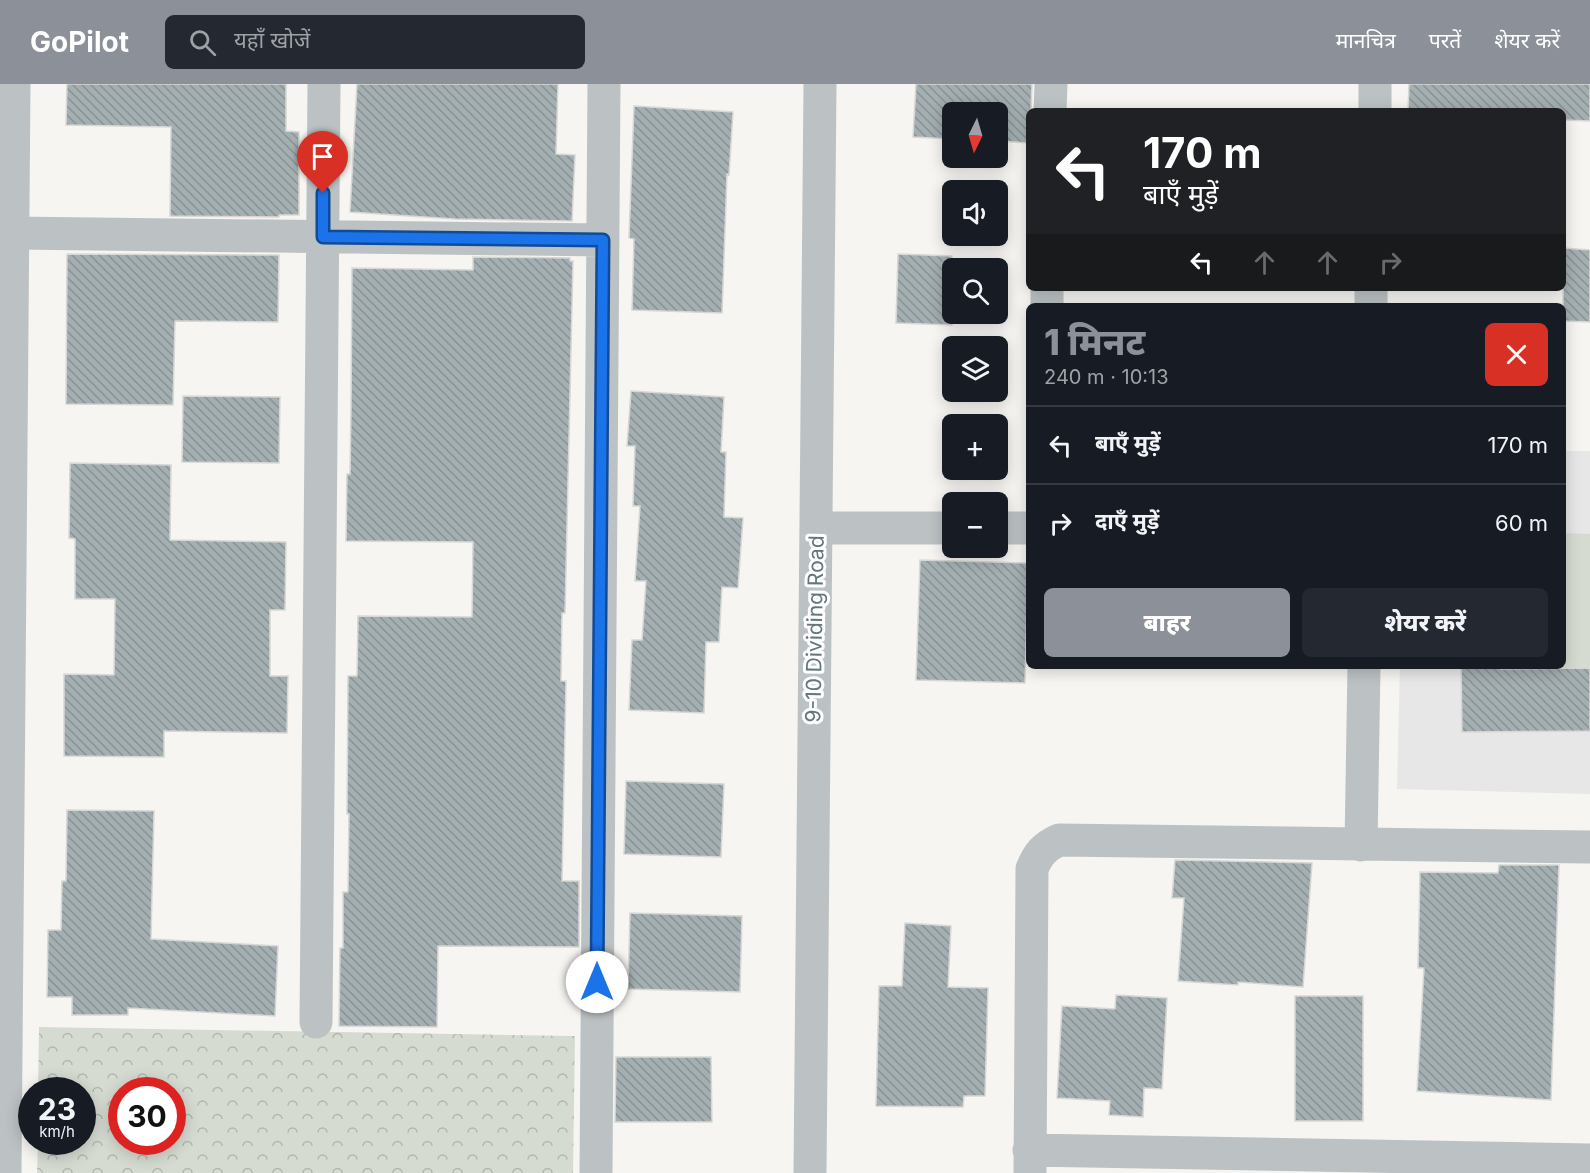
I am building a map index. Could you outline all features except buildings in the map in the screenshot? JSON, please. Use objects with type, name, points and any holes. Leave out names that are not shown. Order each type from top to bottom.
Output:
[{"type":"street","points":[[5,1173],[6,516],[14,84]]},
{"type":"street","points":[[316,1022],[324,84]]},
{"type":"street","points":[[596,1173],[604,84]]},
{"type":"street","name":"9-10 Dividing Road","points":[[810,1173],[820,84]]},
{"type":"street","points":[[1050,108],[1051,84]]},
{"type":"street","points":[[1374,108],[1375,84]]},
{"type":"street","points":[[13,233],[603,240]]},
{"type":"street","points":[[816,528],[942,528]]},
{"type":"street","points":[[1008,528],[1026,528]]},
{"type":"street","points":[[1361,845],[1364,669]]},
{"type":"street","points":[[1590,847],[1059,840],[1046,846],[1038,855],[1032,869],[1030,1161],[1590,1160]]},
{"type":"shaded area","points":[[1566,451],[1590,451],[1590,794],[1397,789],[1400,669],[1566,669]]},
{"type":"green space","points":[[1566,533],[1590,534],[1590,668],[1566,668]]},
{"type":"green space","points":[[39,1027],[575,1036],[573,1173],[37,1173],[38,1155],[96,1155],[96,1077],[38,1077]]},
{"type":"route","points":[[323,193],[323,237],[603,240],[597,982]]}]
